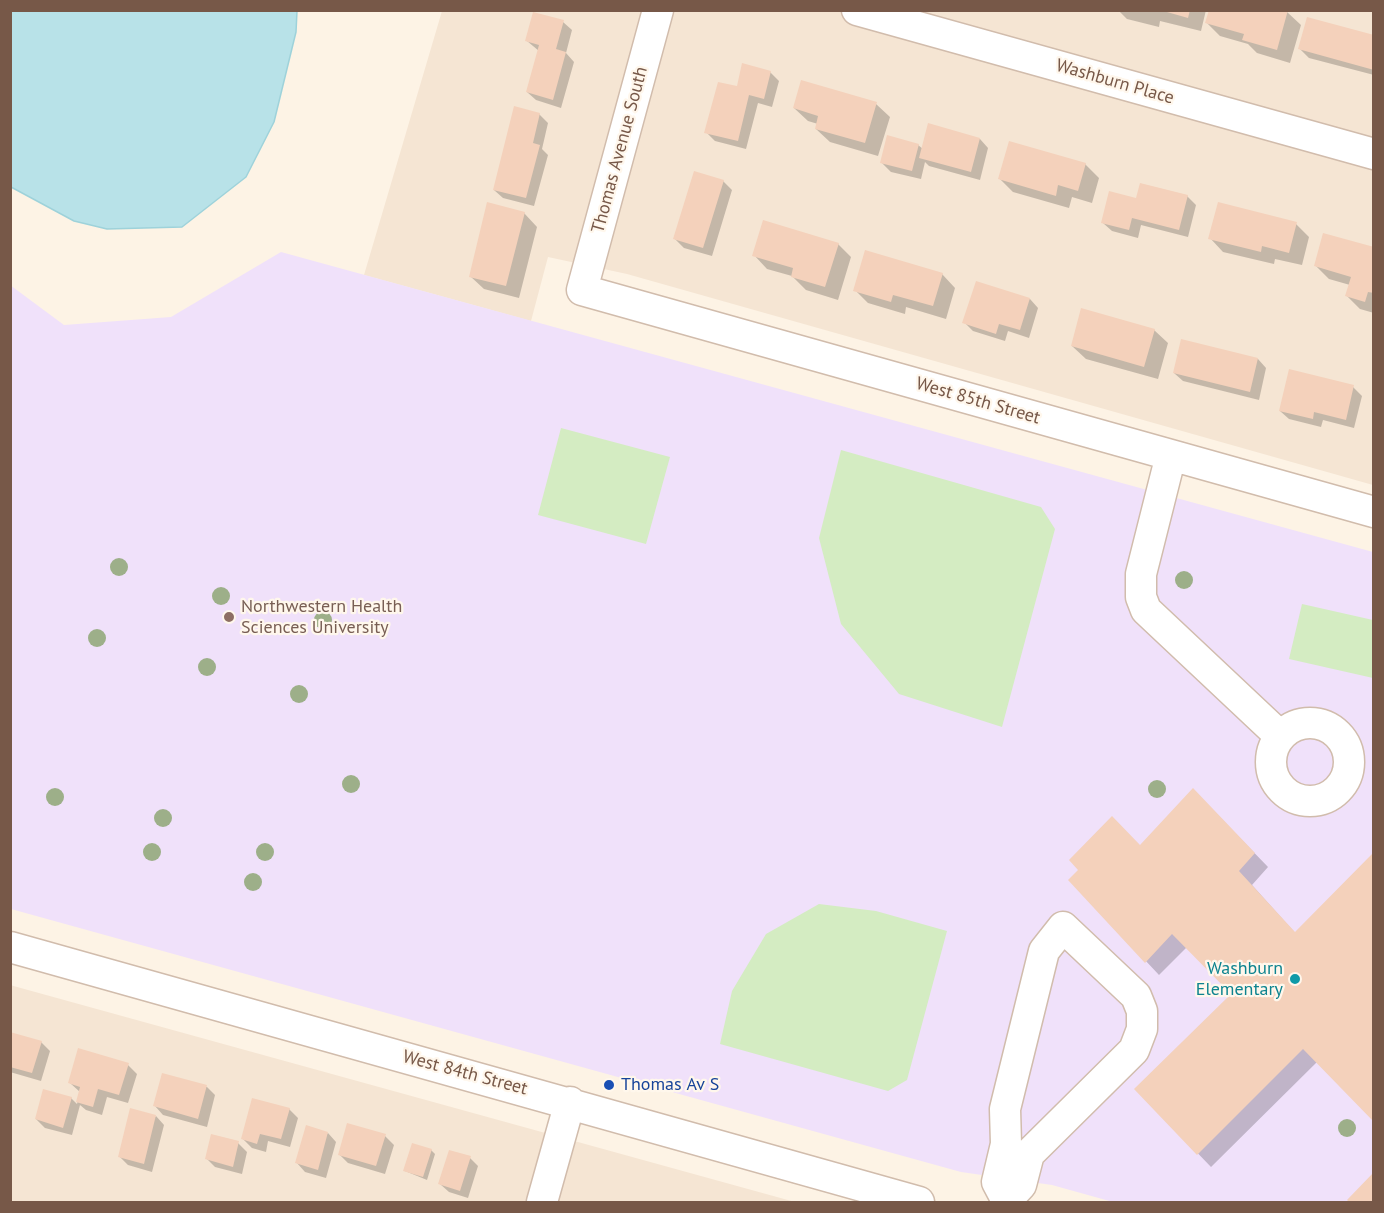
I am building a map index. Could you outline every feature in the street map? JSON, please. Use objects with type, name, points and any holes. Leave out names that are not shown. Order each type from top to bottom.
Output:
[{"type":"street","name":"Thomas Avenue South","points":[[582,290],[658,10]]},
{"type":"street","name":"Washburn Place","points":[[857,10],[1374,154]]},
{"type":"street","name":"West 85th Street","points":[[582,290],[1374,512]]},
{"type":"street","points":[[1171,455],[1141,574],[1141,597],[1146,610],[1280,736]]},
{"type":"street","points":[[1063,927],[1136,996],[1143,1020],[1134,1050],[1042,1141],[1029,1154],[1021,1185],[1006,1201],[997,1182],[1007,1133],[1005,1109],[1044,951],[1063,927]]},
{"type":"street","name":"West 84th Street","points":[[10,947],[570,1102],[920,1203]]},
{"type":"street","points":[[542,1203],[570,1102]]},
{"type":"street","points":[[1007,1133],[1042,1141]]},
{"type":"shaded area","points":[[442,11],[1373,11],[1373,485],[627,274],[548,257],[531,321],[364,275]]},
{"type":"shaded area","points":[[281,252],[1373,552],[1373,1202],[1113,1202],[1052,1185],[961,1172],[11,909],[10,285],[64,325],[171,317]]},
{"type":"shaded area","points":[[10,985],[28,990],[795,1202],[11,1202]]},
{"type":"green space","points":[[561,428],[670,457],[646,544],[538,515]]},
{"type":"green space","points":[[841,450],[1041,507],[1055,529],[1002,727],[899,694],[841,624],[819,538]]},
{"type":"green space","points":[[1302,604],[1373,620],[1373,678],[1289,659]]},
{"type":"green space","points":[[819,904],[876,911],[947,931],[907,1080],[888,1091],[720,1044],[732,991],[766,934]]},
{"type":"water","points":[[10,11],[297,11],[296,32],[274,122],[246,177],[182,227],[107,229],[74,221],[11,187]]},
{"type":"building","points":[[1160,10],[1190,10],[1188,18]]},
{"type":"building","points":[[1209,10],[1288,10],[1277,50],[1242,40],[1244,34],[1205,23]]},
{"type":"building","points":[[533,12],[564,20],[556,49],[566,52],[553,100],[526,92],[539,45],[525,41]]},
{"type":"building","points":[[1307,17],[1374,35],[1374,70],[1298,49]]},
{"type":"building","points":[[742,63],[771,71],[764,99],[749,95],[738,141],[704,133],[718,82],[737,86]]},
{"type":"building","points":[[801,80],[877,102],[865,143],[815,129],[818,116],[793,108]]},
{"type":"building","points":[[514,106],[540,113],[533,143],[540,145],[526,198],[493,190]]},
{"type":"building","points":[[928,123],[980,138],[971,172],[919,158]]},
{"type":"building","points":[[887,135],[919,144],[912,171],[880,163]]},
{"type":"building","points":[[1009,141],[1086,163],[1078,191],[1058,185],[1056,196],[998,179]]},
{"type":"building","points":[[694,171],[724,180],[703,248],[673,239]]},
{"type":"building","points":[[1140,183],[1188,195],[1179,230],[1132,218],[1129,230],[1101,223],[1109,191],[1136,198]]},
{"type":"building","points":[[487,202],[525,212],[506,286],[469,277]]},
{"type":"building","points":[[1218,202],[1297,222],[1289,253],[1262,246],[1261,252],[1208,239]]},
{"type":"building","points":[[763,220],[839,243],[825,287],[791,277],[793,268],[752,256]]},
{"type":"building","points":[[1323,233],[1374,247],[1374,293],[1368,292],[1365,302],[1345,296],[1351,277],[1314,266]]},
{"type":"building","points":[[865,250],[943,273],[933,306],[893,295],[891,302],[853,291]]},
{"type":"building","points":[[976,281],[1030,298],[1020,330],[999,324],[996,334],[962,323]]},
{"type":"building","points":[[1081,308],[1155,329],[1144,367],[1071,346]]},
{"type":"building","points":[[1181,339],[1258,358],[1250,392],[1173,373]]},
{"type":"building","points":[[1289,369],[1354,385],[1346,420],[1314,412],[1313,419],[1279,411]]},
{"type":"building","name":"Washburn Elementary","points":[[1193,788],[1255,853],[1239,871],[1295,932],[1374,852],[1374,1122],[1303,1049],[1197,1155],[1134,1089],[1231,994],[1172,934],[1145,963],[1068,880],[1078,870],[1069,860],[1112,816],[1140,845]]},
{"type":"building","points":[[10,1032],[42,1041],[32,1073],[10,1067]]},
{"type":"building","points":[[78,1048],[129,1063],[119,1095],[98,1089],[93,1107],[76,1102],[80,1087],[68,1083]]},
{"type":"building","points":[[162,1073],[207,1085],[198,1119],[153,1106]]},
{"type":"building","points":[[43,1089],[72,1097],[63,1128],[35,1119]]},
{"type":"building","points":[[252,1098],[290,1108],[281,1139],[260,1134],[257,1144],[241,1139]]},
{"type":"building","points":[[130,1108],[156,1115],[144,1164],[118,1157]]},
{"type":"building","points":[[347,1123],[386,1134],[376,1166],[338,1155]]},
{"type":"building","points":[[306,1125],[328,1132],[318,1170],[295,1163]]},
{"type":"building","points":[[211,1134],[239,1141],[233,1167],[205,1159]]},
{"type":"building","points":[[412,1143],[432,1149],[423,1177],[403,1171]]},
{"type":"building","points":[[449,1150],[471,1156],[460,1191],[438,1184]]},
{"type":"building","points":[[1374,1172],[1374,1202],[1349,1202],[1347,1200]]},
{"type":"place","name":"Northwestern Health Sciences University","points":[[229,617]]},
{"type":"place","name":"Washburn Elementary","points":[[1295,979]]},
{"type":"place","name":"Thomas Av S","points":[[609,1085]]}]
